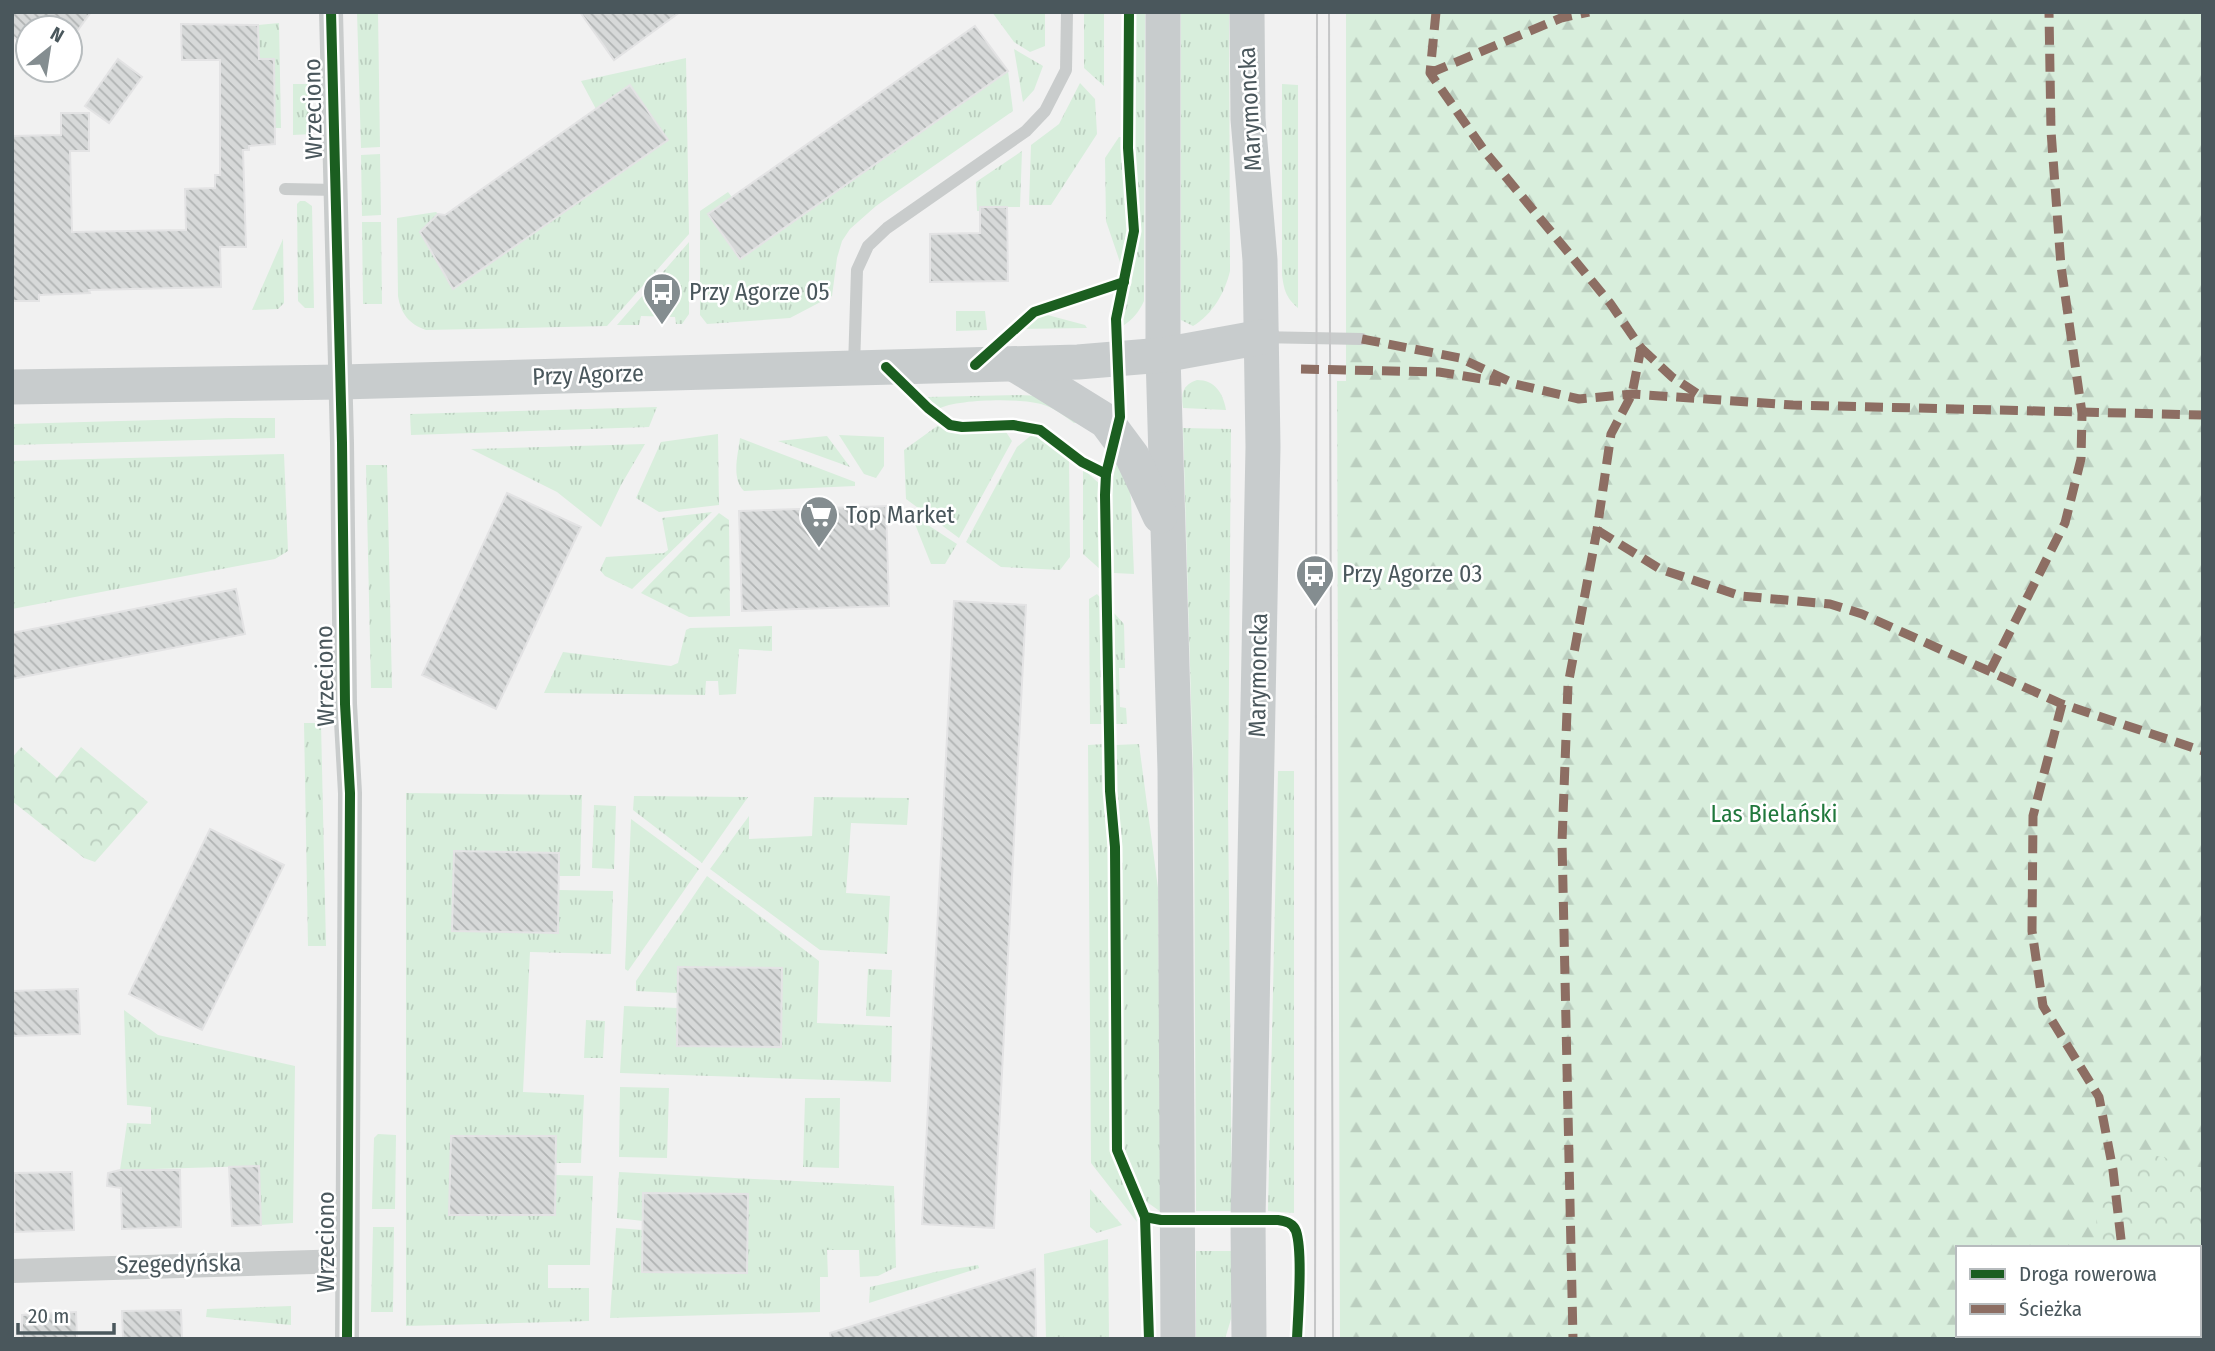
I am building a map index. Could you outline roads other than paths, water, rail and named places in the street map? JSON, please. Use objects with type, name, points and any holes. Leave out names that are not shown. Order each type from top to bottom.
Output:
[{"type":"main road","points":[[1163,12],[1163,355],[1175,770],[1178,1339]]},
{"type":"main road","name":"Marymoncka","points":[[1247,12],[1248,118],[1260,260],[1263,460],[1249,1193],[1249,1339]]},
{"type":"main road","name":"Przy Agorze","points":[[12,387],[341,382],[1014,364],[1163,355],[1262,337]]},
{"type":"main road","points":[[1014,364],[1106,421],[1132,456],[1167,528]]},
{"type":"street","name":"Wrzeciono","points":[[331,12],[341,382],[345,704],[350,793],[347,1339]]},
{"type":"street","name":"Szegedyńska","points":[[12,1270],[347,1261]]},
{"type":"lane","points":[[854,368],[857,270],[867,246],[887,228],[1026,131],[1045,111],[1066,69],[1067,12]]},
{"type":"lane","points":[[285,189],[336,190]]},
{"type":"lane","points":[[1262,337],[1362,340]]},
{"type":"tram line","points":[[1315,1339],[1317,12]]},
{"type":"tram line","points":[[1329,12],[1333,1339]]},
{"type":"place","name":"Przy Agorze 05","points":[[662,326]]},
{"type":"place","name":"Top Market","points":[[819,549]]},
{"type":"place","name":"Przy Agorze 03","points":[[1315,608]]},
{"type":"park label","name":"Las Bielański","points":[[1774,814]]}]
